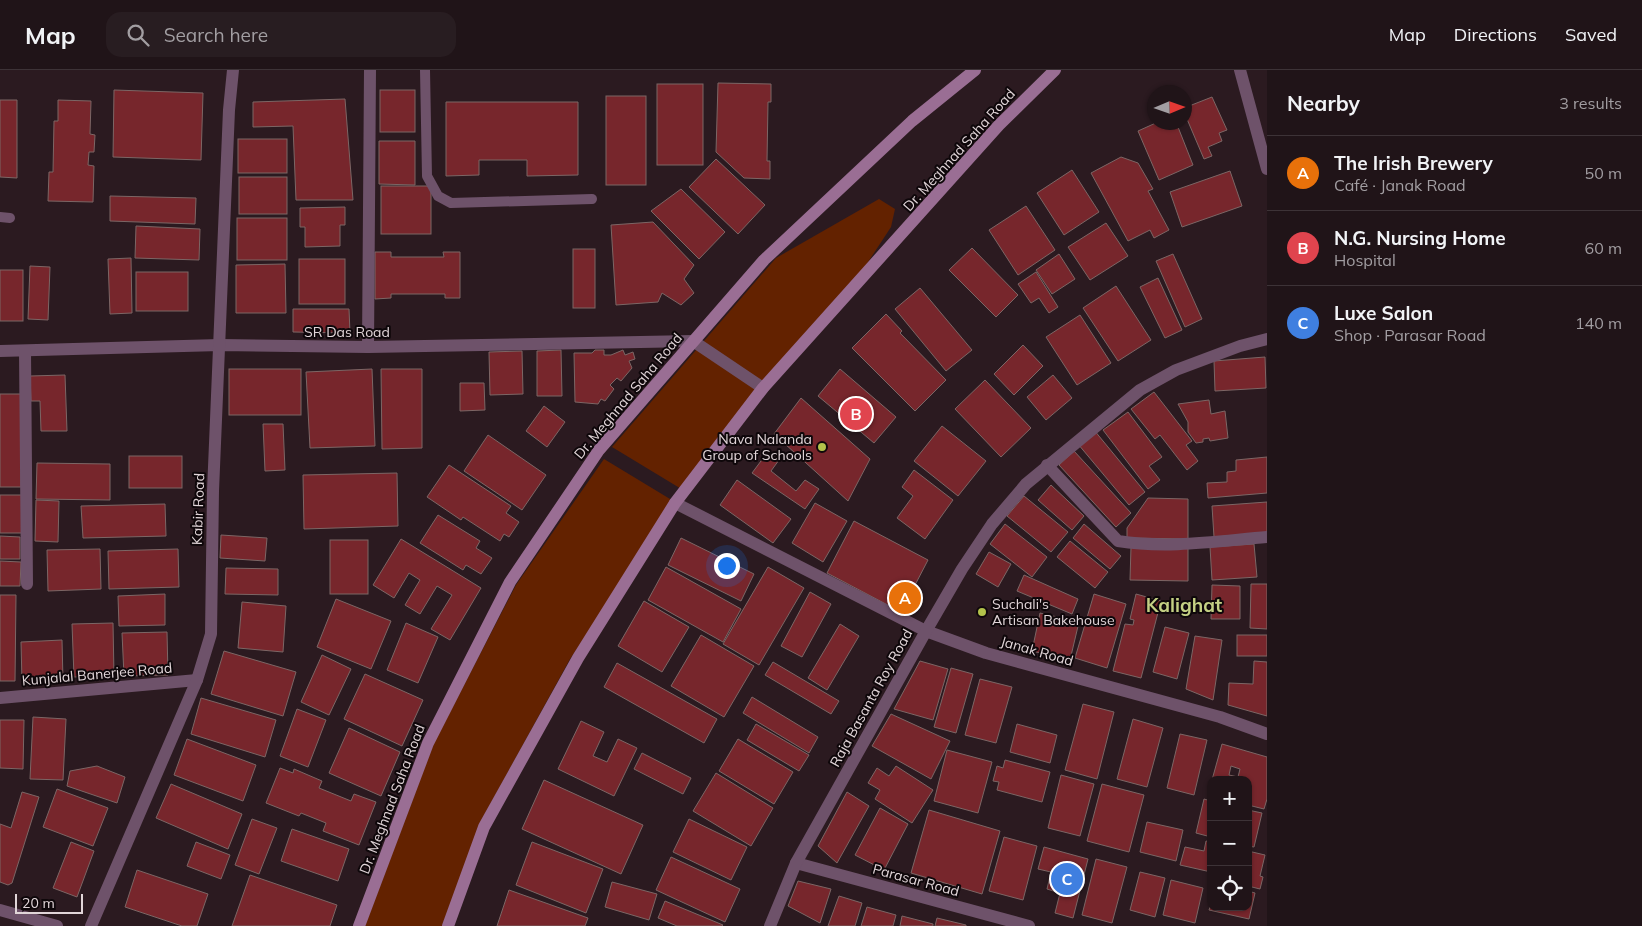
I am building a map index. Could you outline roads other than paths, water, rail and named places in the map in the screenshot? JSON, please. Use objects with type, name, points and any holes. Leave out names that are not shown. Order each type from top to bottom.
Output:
[{"type":"street","name":"Kabir Road","points":[[91,926],[197,680],[212,634],[213,491],[229,110],[234,70]]},
{"type":"street","points":[[368,347],[370,70]]},
{"type":"street","name":"Dr. Meghnad Saha Road","points":[[359,926],[428,743],[510,582],[599,450],[764,260],[912,121],[975,70]]},
{"type":"street","name":"Dr. Meghnad Saha Road","points":[[448,926],[484,827],[578,658],[675,503],[763,388],[998,125],[1055,70]]},
{"type":"street","points":[[1240,70],[1267,169]]},
{"type":"street","name":"Raja Basanta Roy Road","points":[[770,926],[796,863],[926,631],[962,569],[992,524],[1026,484],[1140,390],[1176,370],[1240,346],[1267,339]]},
{"type":"street","name":"SR Das Road","points":[[0,351],[220,345],[368,347],[693,341]]},
{"type":"street","points":[[693,341],[763,388]]},
{"type":"street","points":[[25,351],[27,584]]},
{"type":"street","points":[[1047,466],[1118,541],[1175,544],[1267,537]]},
{"type":"street","name":"Janak Road","points":[[675,503],[926,631],[986,653],[1220,717],[1267,734]]},
{"type":"street","name":"Kunjalal Banerjee Road","points":[[0,698],[197,680]]},
{"type":"street","name":"Parasar Road","points":[[796,863],[1029,926]]},
{"type":"street","points":[[0,910],[57,926]]},
{"type":"lane","points":[[425,70],[428,176],[438,196],[451,203],[592,199]]},
{"type":"place","name":"N.G. Nursing Home","points":[[856,414]]},
{"type":"place","name":"Nava Nalanda Group of Schools","points":[[822,447]]},
{"type":"place","name":"The Irish Brewery","points":[[905,598]]},
{"type":"place","name":"Suchali's Artisan Bakehouse","points":[[982,612]]},
{"type":"place","name":"Luxe Salon","points":[[1067,879]]},
{"type":"district","name":"Kalighat","points":[[1184,605]]}]
